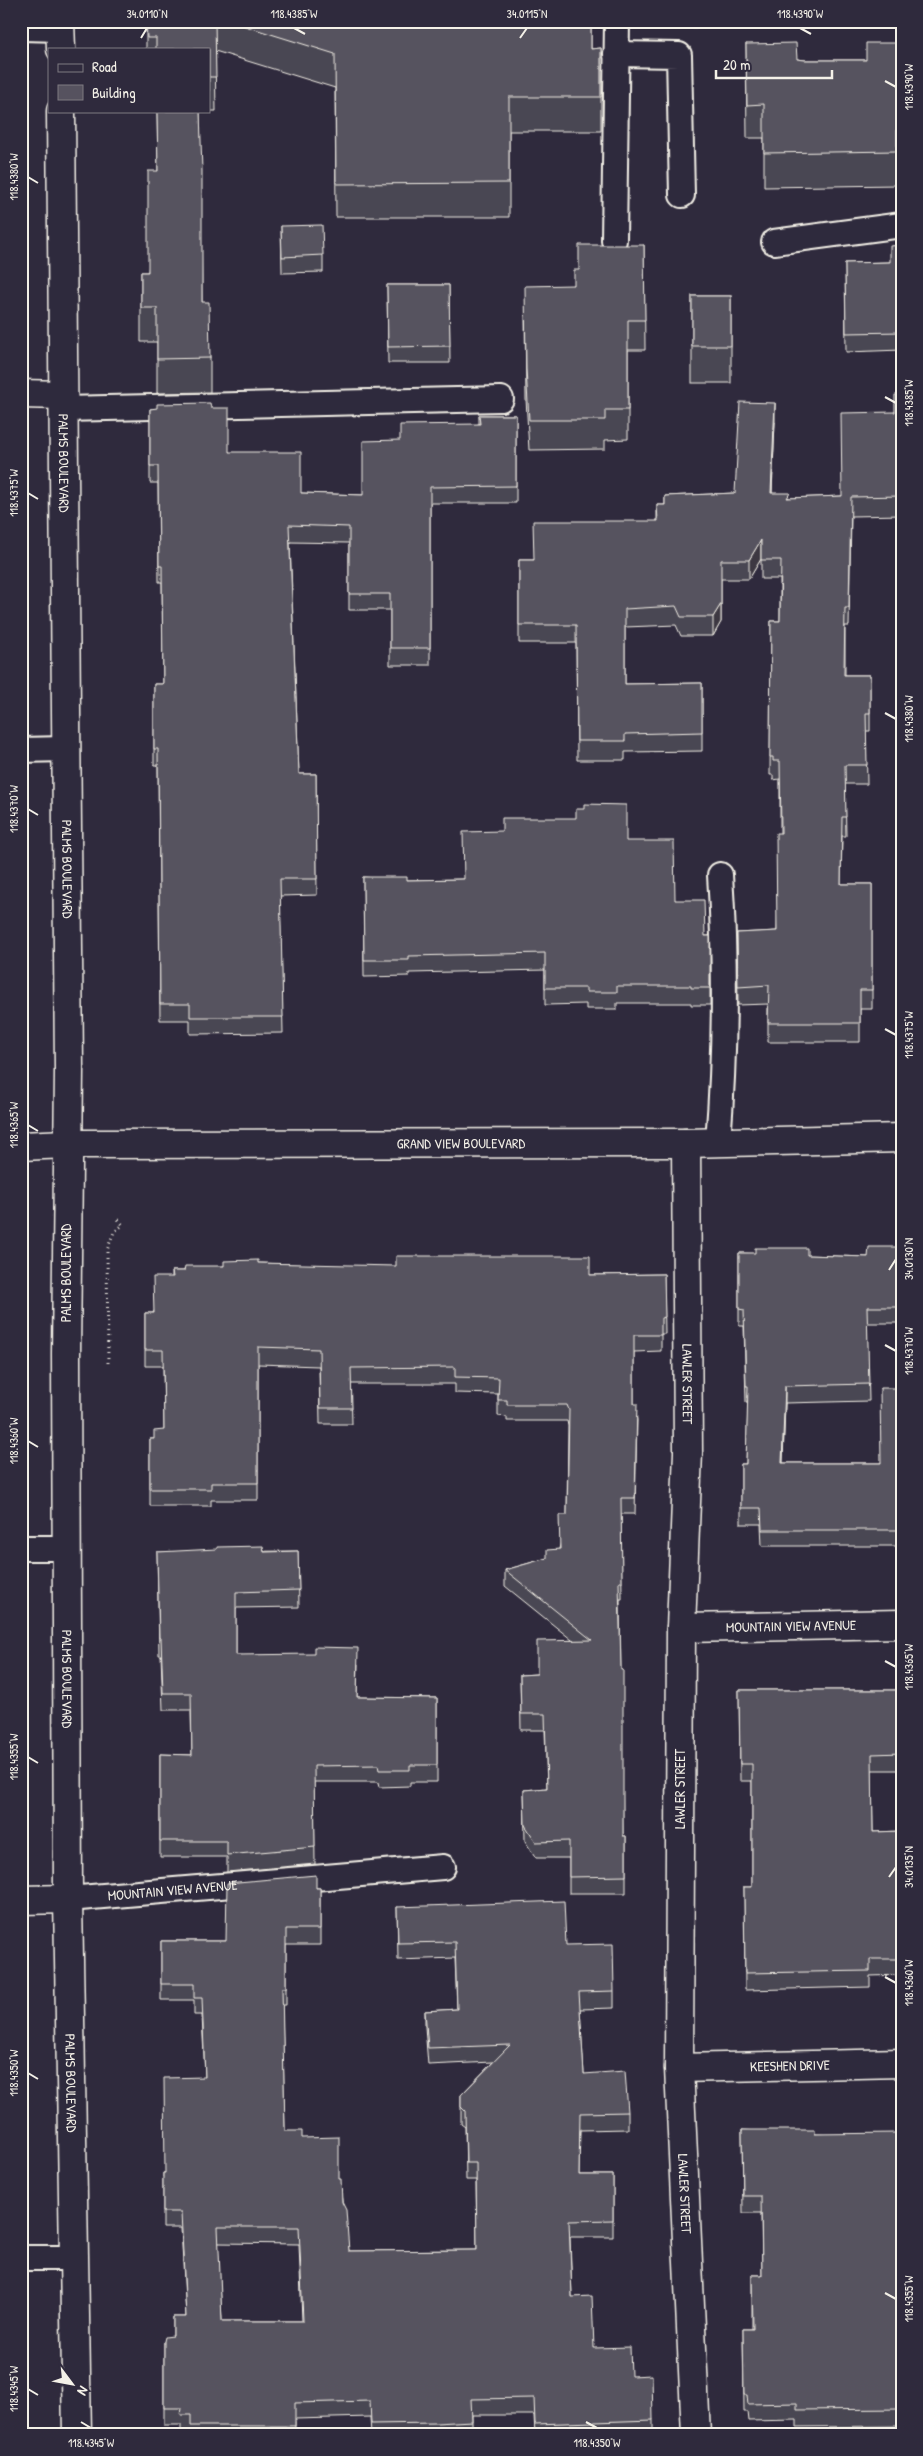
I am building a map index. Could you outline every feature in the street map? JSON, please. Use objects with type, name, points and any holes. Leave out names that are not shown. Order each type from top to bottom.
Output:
[{"type":"street","name":"PALMS BOULEVARD","points":[[61,112],[69,1070],[67,1144],[66,1548],[68,1899],[77,2435]]},
{"type":"street","points":[[21,394],[63,402]]},
{"type":"street","name":"GRAND VIEW BOULEVARD","points":[[21,1146],[67,1144],[686,1143],[902,1138]]},
{"type":"street","name":"LAWLER STREET","points":[[686,1143],[688,1452],[680,1628],[679,2068],[696,2435]]},
{"type":"street","name":"MOUNTAIN VIEW AVENUE","points":[[680,1628],[902,1624]]},
{"type":"street","name":"MOUNTAIN VIEW AVENUE","points":[[21,1900],[68,1899]]},
{"type":"street","name":"KEESHEN DRIVE","points":[[679,2068],[902,2063]]},
{"type":"lane","points":[[614,240],[617,21]]},
{"type":"lane","points":[[21,28],[60,33]]},
{"type":"lane","points":[[616,54],[679,55],[682,195]]},
{"type":"lane","points":[[774,242],[902,225]]},
{"type":"lane","points":[[63,402],[501,399]]},
{"type":"lane","points":[[21,750],[65,750]]},
{"type":"lane","points":[[718,1142],[723,1082],[724,946],[720,875]]},
{"type":"lane","points":[[21,1548],[66,1548]]},
{"type":"lane","name":"MOUNTAIN VIEW AVENUE","points":[[68,1899],[443,1867]]},
{"type":"lane","points":[[21,2258],[74,2258]]},
{"type":"path","points":[[108,1363],[107,1250],[114,1232],[123,1225],[118,1219]]},
{"type":"building","points":[[146,21],[215,21],[216,77],[210,77],[210,48],[156,48],[156,38],[147,38]]},
{"type":"building","points":[[229,21],[591,21],[591,49],[601,48],[601,97],[509,97],[509,183],[336,184],[335,54]]},
{"type":"building","points":[[796,43],[797,59],[866,60],[866,43],[902,43],[902,102],[897,102],[897,151],[764,153],[764,104],[747,105],[746,44]]},
{"type":"building","points":[[157,112],[200,112],[202,302],[209,302],[210,358],[157,359],[157,308],[141,308],[141,272],[148,272],[148,171],[158,171]]},
{"type":"building","points":[[322,225],[323,255],[282,257],[281,226]]},
{"type":"building","points":[[579,245],[644,245],[645,320],[628,320],[628,410],[605,410],[605,420],[529,420],[525,286],[574,285],[574,270],[579,270]]},
{"type":"building","points":[[902,245],[902,332],[846,333],[845,263],[890,262],[890,246]]},
{"type":"building","points":[[387,285],[449,285],[450,346],[388,347]]},
{"type":"building","points":[[692,296],[731,296],[731,346],[692,346]]},
{"type":"building","points":[[895,395],[902,395],[902,496],[851,497],[849,608],[845,608],[844,675],[870,675],[870,713],[866,713],[867,765],[845,765],[846,817],[842,817],[841,884],[872,884],[872,990],[860,990],[860,1023],[768,1023],[769,985],[738,987],[737,933],[777,931],[776,833],[781,833],[780,761],[773,761],[773,757],[770,757],[771,621],[780,621],[781,560],[761,560],[761,540],[749,560],[721,560],[721,604],[713,617],[681,617],[676,606],[625,609],[625,684],[702,683],[702,732],[625,734],[625,741],[577,741],[576,625],[519,625],[519,560],[534,560],[533,521],[658,521],[657,505],[665,505],[665,496],[735,493],[740,402],[775,403],[771,493],[790,493],[787,498],[842,496],[841,413],[895,412]]},
{"type":"building","points":[[210,403],[211,408],[229,408],[229,452],[301,452],[301,493],[363,495],[363,441],[400,440],[400,425],[480,424],[479,415],[516,415],[516,486],[430,487],[430,648],[390,648],[390,594],[349,594],[349,527],[289,525],[299,774],[316,774],[317,879],[280,879],[283,1017],[190,1017],[190,1004],[160,1004],[158,749],[154,749],[154,684],[163,684],[162,566],[159,566],[158,466],[150,466],[150,409],[157,408],[157,404]]},
{"type":"building","points":[[584,804],[626,805],[626,841],[674,841],[675,900],[704,900],[705,936],[710,936],[710,988],[691,988],[691,986],[617,986],[617,992],[586,992],[586,988],[545,988],[545,953],[409,956],[409,960],[364,960],[363,877],[407,877],[407,880],[464,879],[463,832],[502,831],[502,818],[576,818],[576,809],[584,809]]},
{"type":"building","points":[[869,1247],[902,1247],[902,1307],[867,1307],[869,1384],[785,1386],[782,1463],[881,1463],[880,1388],[902,1388],[902,1530],[762,1530],[761,1508],[741,1508],[741,1464],[746,1464],[748,1386],[746,1386],[744,1310],[739,1309],[739,1253],[755,1253],[755,1248],[807,1248],[807,1255],[868,1257]]},
{"type":"building","points":[[396,1256],[590,1256],[590,1275],[664,1274],[665,1317],[661,1318],[661,1335],[634,1335],[634,1404],[637,1404],[635,1498],[621,1498],[622,1582],[619,1582],[621,1670],[623,1670],[623,1836],[626,1836],[626,1876],[569,1877],[569,1841],[536,1842],[525,1825],[524,1790],[547,1788],[545,1714],[521,1714],[520,1675],[537,1674],[537,1641],[592,1640],[505,1570],[547,1558],[547,1550],[560,1549],[559,1515],[567,1515],[569,1410],[567,1405],[507,1405],[507,1400],[498,1400],[499,1378],[455,1377],[455,1367],[351,1368],[352,1408],[320,1408],[319,1349],[258,1347],[258,1483],[211,1483],[211,1489],[150,1489],[150,1439],[154,1439],[154,1431],[164,1430],[163,1350],[145,1350],[145,1313],[154,1313],[153,1277],[173,1277],[172,1271],[184,1271],[185,1266],[224,1266],[224,1261],[258,1260],[258,1263],[396,1266]]},
{"type":"building","points":[[263,1546],[264,1552],[298,1551],[299,1590],[236,1592],[236,1655],[314,1654],[314,1647],[358,1648],[357,1697],[437,1698],[437,1765],[410,1765],[410,1770],[379,1770],[378,1765],[314,1766],[315,1847],[227,1855],[227,1841],[160,1841],[160,1754],[192,1755],[191,1693],[163,1693],[161,1638],[159,1638],[157,1552],[217,1549],[217,1547]]},
{"type":"building","points":[[739,1690],[902,1690],[902,1753],[872,1754],[873,1832],[902,1831],[902,1959],[870,1959],[870,1971],[745,1973],[744,1887],[752,1887],[752,1764],[740,1764]]},
{"type":"building","points":[[316,1875],[316,1888],[320,1888],[320,1929],[286,1929],[286,1988],[282,1988],[285,2131],[302,2131],[302,2138],[339,2137],[339,2179],[341,2179],[342,2202],[346,2210],[349,2251],[477,2250],[476,2163],[466,2163],[465,2111],[461,2107],[461,2095],[510,2045],[428,2048],[425,2011],[457,2009],[455,1942],[398,1943],[397,1907],[564,1901],[566,1945],[613,1944],[614,1991],[579,1992],[584,2074],[625,2071],[628,2112],[580,2113],[579,2175],[613,2175],[613,2220],[569,2221],[572,2297],[592,2296],[594,2348],[630,2347],[631,2376],[652,2375],[653,2420],[535,2424],[534,2398],[471,2399],[472,2421],[436,2423],[371,2424],[370,2401],[295,2403],[295,2426],[191,2426],[191,2415],[181,2415],[182,2408],[164,2408],[164,2341],[165,2337],[173,2336],[173,2317],[186,2317],[181,2212],[163,2212],[163,2173],[165,2173],[164,2078],[205,2077],[202,1998],[194,1998],[194,1984],[161,1984],[161,1941],[226,1941],[227,1883]],"holes":[[[218,2227],[299,2227],[303,2321],[222,2321]]]},
{"type":"building","points":[[742,2130],[815,2130],[815,2134],[897,2133],[898,2138],[902,2138],[902,2409],[797,2410],[797,2403],[748,2404],[747,2395],[744,2395],[743,2329],[753,2329],[752,2275],[762,2275],[761,2196],[743,2196]]}]
